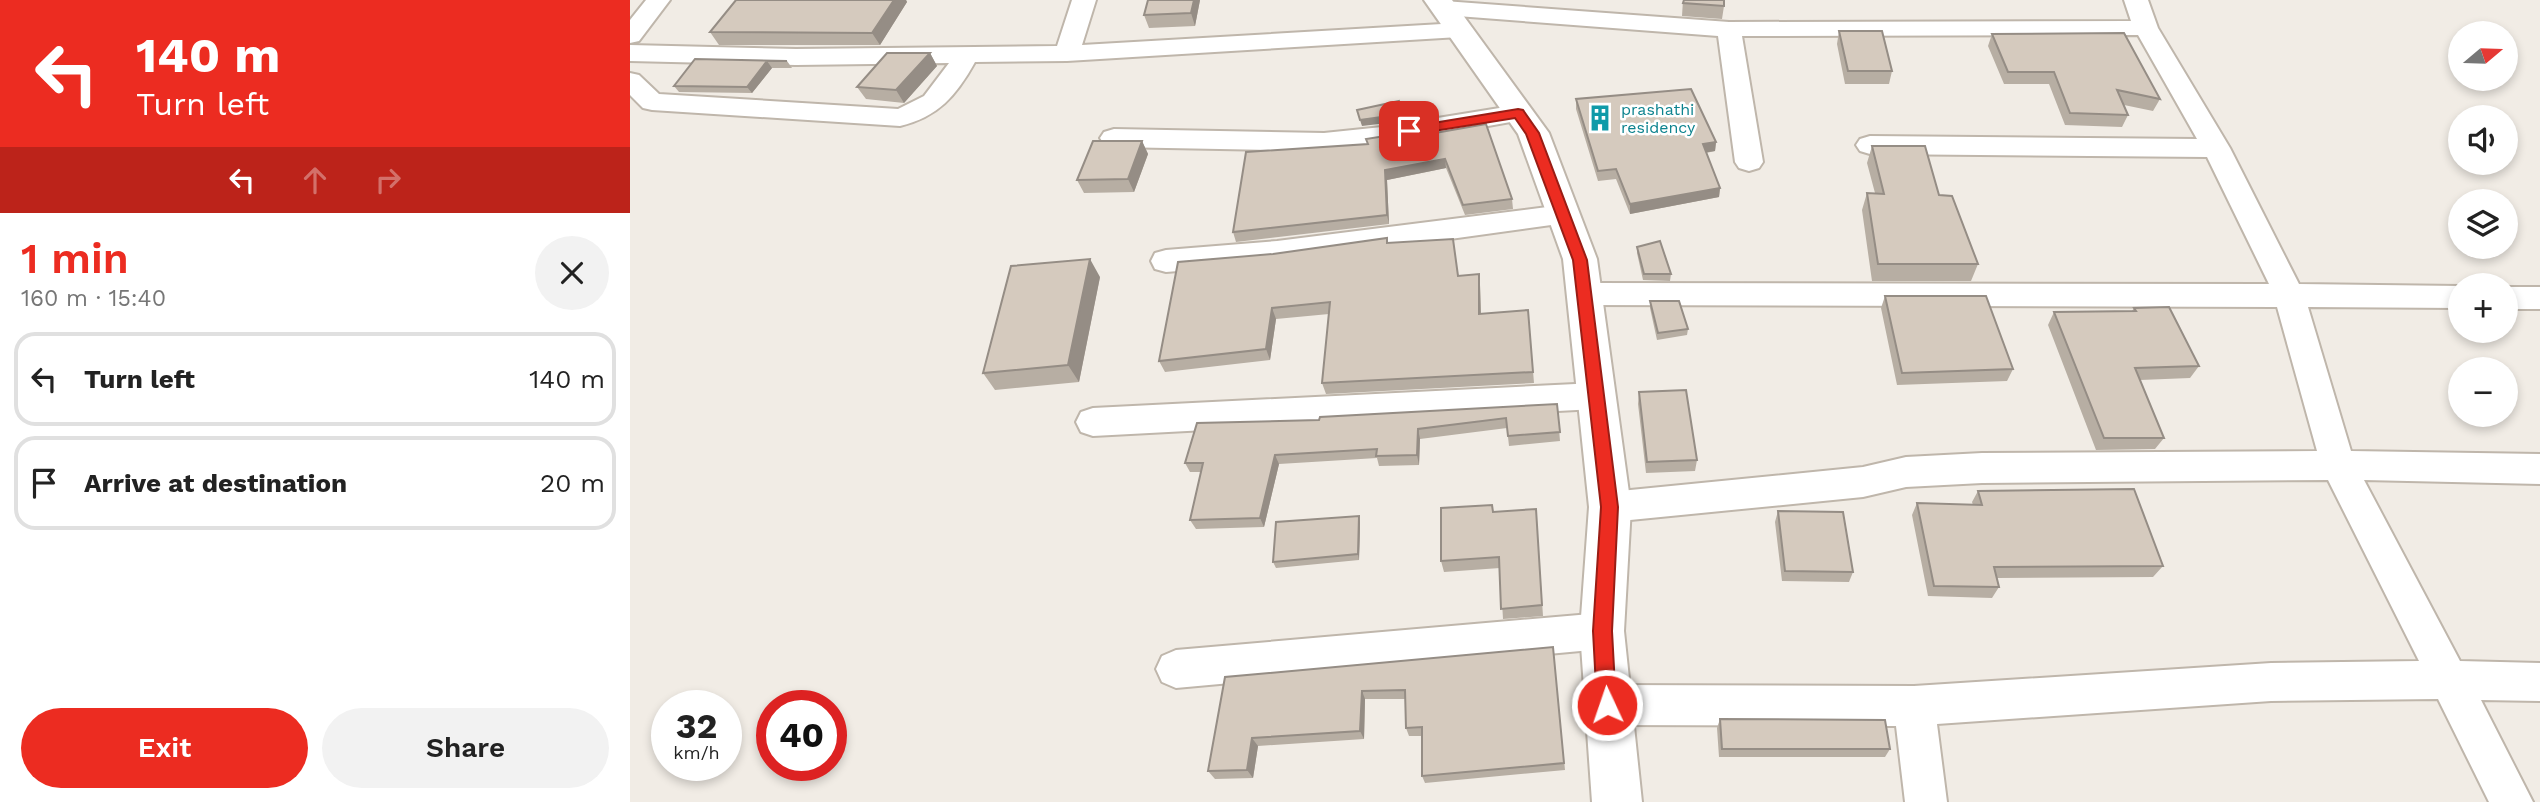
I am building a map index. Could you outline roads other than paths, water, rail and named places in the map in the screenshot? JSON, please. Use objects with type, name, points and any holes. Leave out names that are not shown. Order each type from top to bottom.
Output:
[{"type":"street","points":[[630,36],[658,0]]},
{"type":"street","points":[[1067,53],[1084,0]]},
{"type":"street","points":[[1447,13],[1533,133],[1580,260],[1610,507],[1602,631],[1617,802]]},
{"type":"street","points":[[630,53],[796,57],[1067,53],[1447,13],[1728,29],[2141,14],[2216,148],[2289,294],[2338,465],[2512,802]]},
{"type":"street","points":[[1728,29],[1749,162]]},
{"type":"street","points":[[630,81],[652,102],[900,118],[915,113],[944,94],[967,55]]},
{"type":"street","points":[[1114,138],[1324,142],[1518,113]]},
{"type":"street","points":[[1870,145],[2216,148]]},
{"type":"street","points":[[1166,261],[1277,252],[1563,215]]},
{"type":"street","points":[[1584,294],[1798,298],[2289,294],[2448,297]]},
{"type":"street","points":[[2518,298],[2540,298]]},
{"type":"street","points":[[1093,422],[1596,396]]},
{"type":"street","points":[[1610,507],[1863,482],[1906,472],[1982,468],[2338,465],[2540,469]]},
{"type":"street","points":[[1176,669],[1602,631]]},
{"type":"street","points":[[1607,705],[1913,706],[2271,682],[2540,682]]},
{"type":"street","points":[[1913,706],[1926,802]]},
{"type":"place","name":"prashathi residency","points":[[1600,118]]}]
